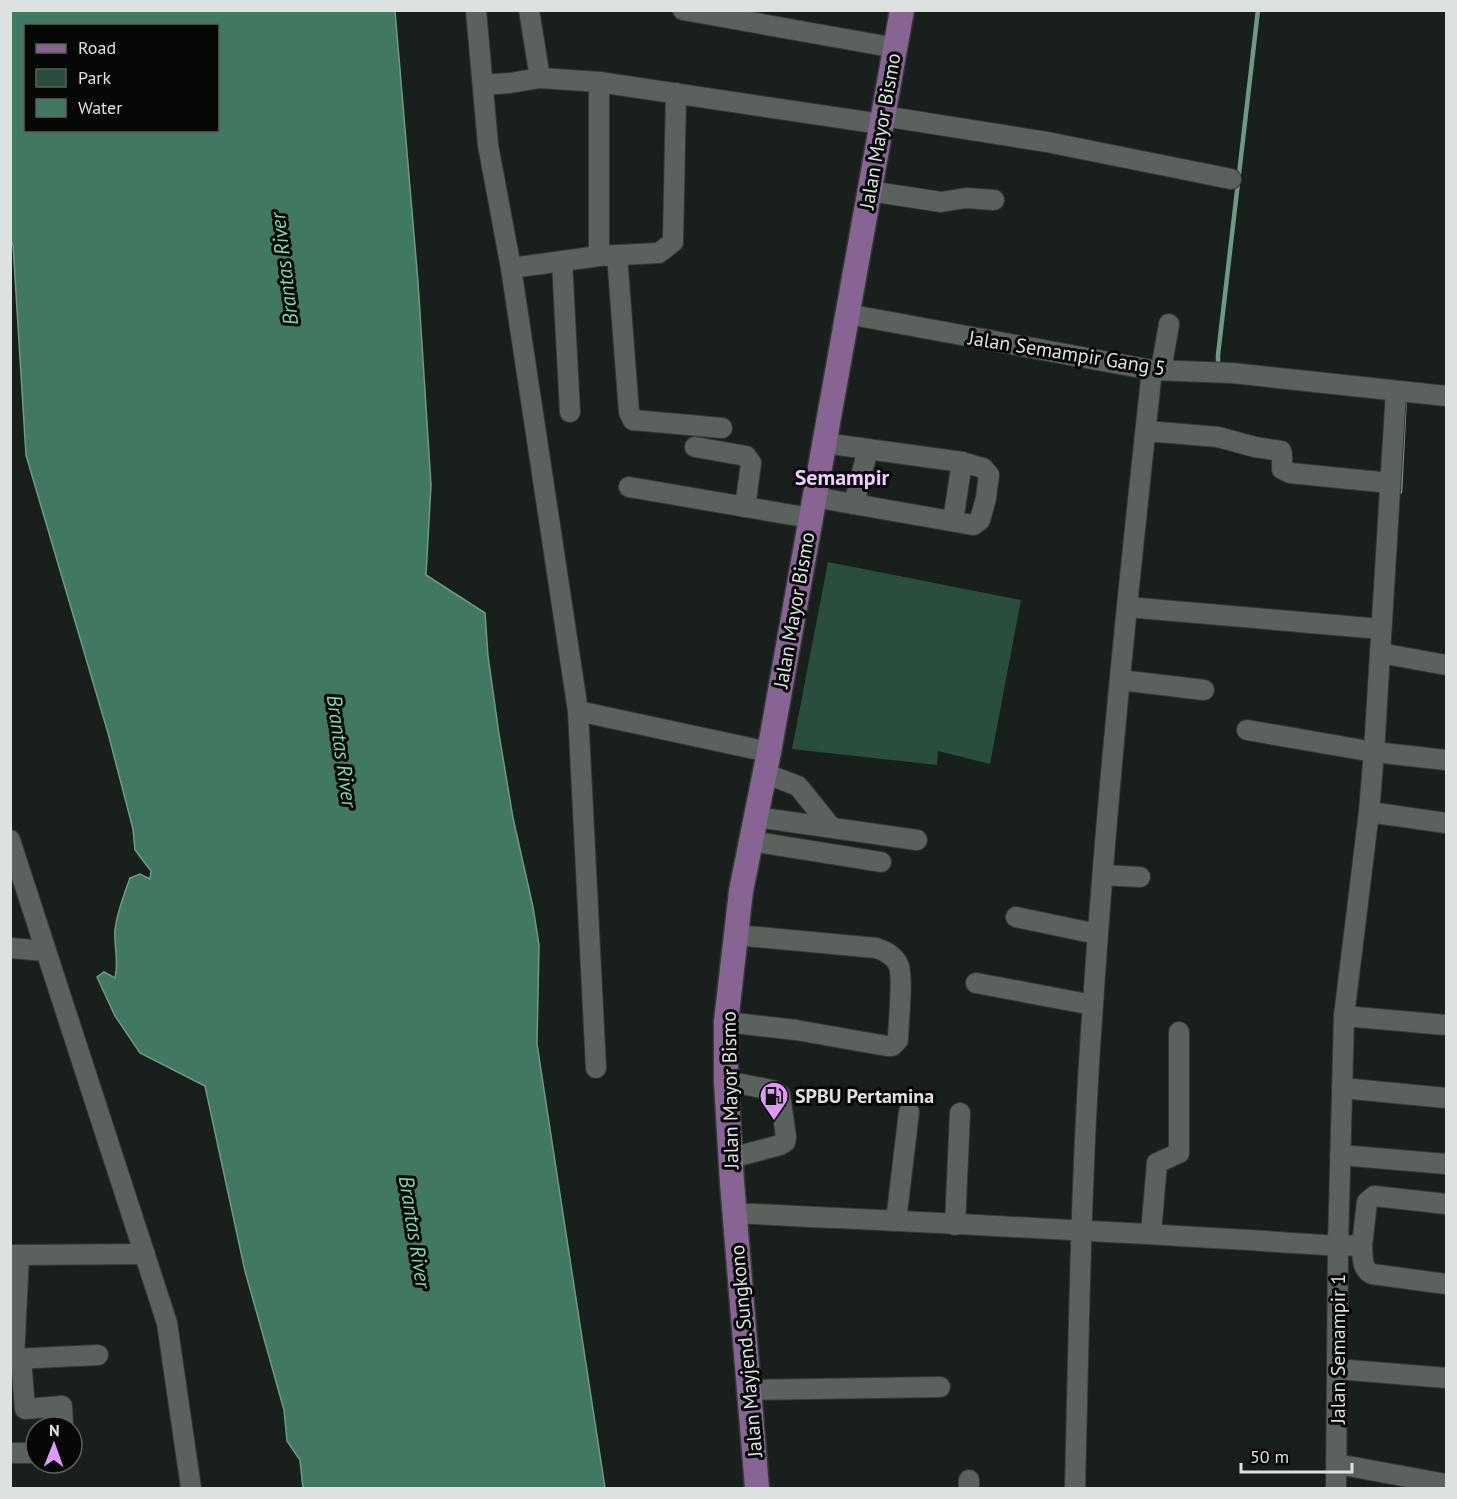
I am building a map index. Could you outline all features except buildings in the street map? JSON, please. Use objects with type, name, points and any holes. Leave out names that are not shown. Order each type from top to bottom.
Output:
[{"type":"main road","name":"Jalan Mayor Bismo","points":[[734,1213],[726,1081],[726,1022],[741,891],[767,763],[902,10]]},
{"type":"main road","name":"Jalan Mayjend. Sungkono","points":[[734,1213],[757,1488]]},
{"type":"street","points":[[476,10],[488,145],[511,268],[578,711],[596,1068]]},
{"type":"street","points":[[529,10],[540,78]]},
{"type":"street","points":[[683,10],[896,48]]},
{"type":"street","points":[[484,85],[540,78],[599,82],[1047,142],[1231,179]]},
{"type":"street","points":[[599,82],[608,255],[629,412],[633,420],[722,428]]},
{"type":"street","points":[[511,268],[608,255],[659,253],[673,242],[676,93]]},
{"type":"street","points":[[869,191],[941,202],[966,198],[994,200]]},
{"type":"street","points":[[562,261],[570,412]]},
{"type":"street","name":"Jalan Semampir Gang 5","points":[[847,314],[1156,370],[1243,374],[1446,396]]},
{"type":"street","points":[[1075,1488],[1081,1232],[1097,934],[1127,607],[1146,431],[1156,370],[1169,324]]},
{"type":"street","name":"Jalan Semampir 1","points":[[1336,1488],[1338,1246],[1344,1016],[1369,813],[1390,483],[1402,392]]},
{"type":"street","points":[[1146,431],[1218,437],[1281,451],[1282,469],[1290,473],[1390,483]]},
{"type":"street","points":[[629,487],[745,507],[812,508],[854,504],[973,525],[980,520],[986,498],[987,471],[962,462],[824,443]]},
{"type":"street","points":[[695,447],[746,456],[750,459],[745,507]]},
{"type":"street","points":[[854,504],[868,449]]},
{"type":"street","points":[[953,521],[962,462]]},
{"type":"street","points":[[1127,607],[1381,629]]},
{"type":"street","points":[[1380,653],[1446,664]]},
{"type":"street","points":[[1120,680],[1204,690]]},
{"type":"street","points":[[578,711],[767,763],[798,786],[831,828]]},
{"type":"street","points":[[1247,730],[1374,752],[1446,760]]},
{"type":"street","points":[[1369,813],[1446,823]]},
{"type":"street","points":[[756,817],[917,840]]},
{"type":"street","points":[[10,840],[167,1323],[191,1488]]},
{"type":"street","points":[[751,841],[880,862]]},
{"type":"street","points":[[1103,875],[1140,877]]},
{"type":"street","points":[[1016,917],[1097,934]]},
{"type":"street","points":[[726,1022],[796,1030],[887,1046],[892,1046],[898,1041],[901,971],[895,959],[886,951],[876,948],[736,935]]},
{"type":"street","points":[[10,948],[46,951]]},
{"type":"street","points":[[976,984],[1092,1005]]},
{"type":"street","points":[[1344,1016],[1446,1025]]},
{"type":"street","points":[[1151,1233],[1157,1163],[1179,1153],[1179,1032]]},
{"type":"street","points":[[726,1081],[772,1090],[780,1095],[786,1137],[780,1145],[731,1158]]},
{"type":"street","points":[[1342,1088],[1446,1098]]},
{"type":"street","points":[[896,1221],[909,1112]]},
{"type":"street","points":[[955,1224],[960,1113]]},
{"type":"street","points":[[1340,1155],[1446,1164]]},
{"type":"street","points":[[1446,1204],[1374,1196],[1367,1202],[1362,1245],[1366,1272],[1446,1284]]},
{"type":"street","points":[[734,1213],[1081,1232],[1151,1233],[1338,1246],[1362,1245]]},
{"type":"street","points":[[98,1355],[14,1359],[15,1255],[145,1254]]},
{"type":"street","points":[[21,1359],[25,1409],[62,1406],[62,1415]]},
{"type":"street","points":[[1338,1369],[1446,1377]]},
{"type":"street","points":[[750,1390],[940,1387]]},
{"type":"street","points":[[1336,1464],[1439,1485]]},
{"type":"green space","points":[[828,562],[1021,600],[990,764],[938,751],[937,765],[792,749]]},
{"type":"water","name":"Brantas River","points":[[11,10],[395,11],[418,282],[431,485],[426,575],[485,613],[488,656],[499,734],[513,818],[539,945],[537,1044],[605,1488],[303,1488],[300,1460],[287,1441],[284,1410],[245,1271],[205,1086],[140,1053],[115,1016],[97,977],[104,972],[115,978],[117,966],[115,930],[123,897],[130,878],[140,874],[150,879],[151,871],[135,850],[133,829],[108,733],[26,455],[13,245],[10,239]]},
{"type":"waterway","points":[[1223,367],[1218,363],[1218,355],[1258,10]]},
{"type":"waterway","points":[[1400,492],[1405,395]]},
{"type":"place","name":"SPBU Pertamina","points":[[774,1122]]},
{"type":"district","name":"Semampir","points":[[842,477]]}]
